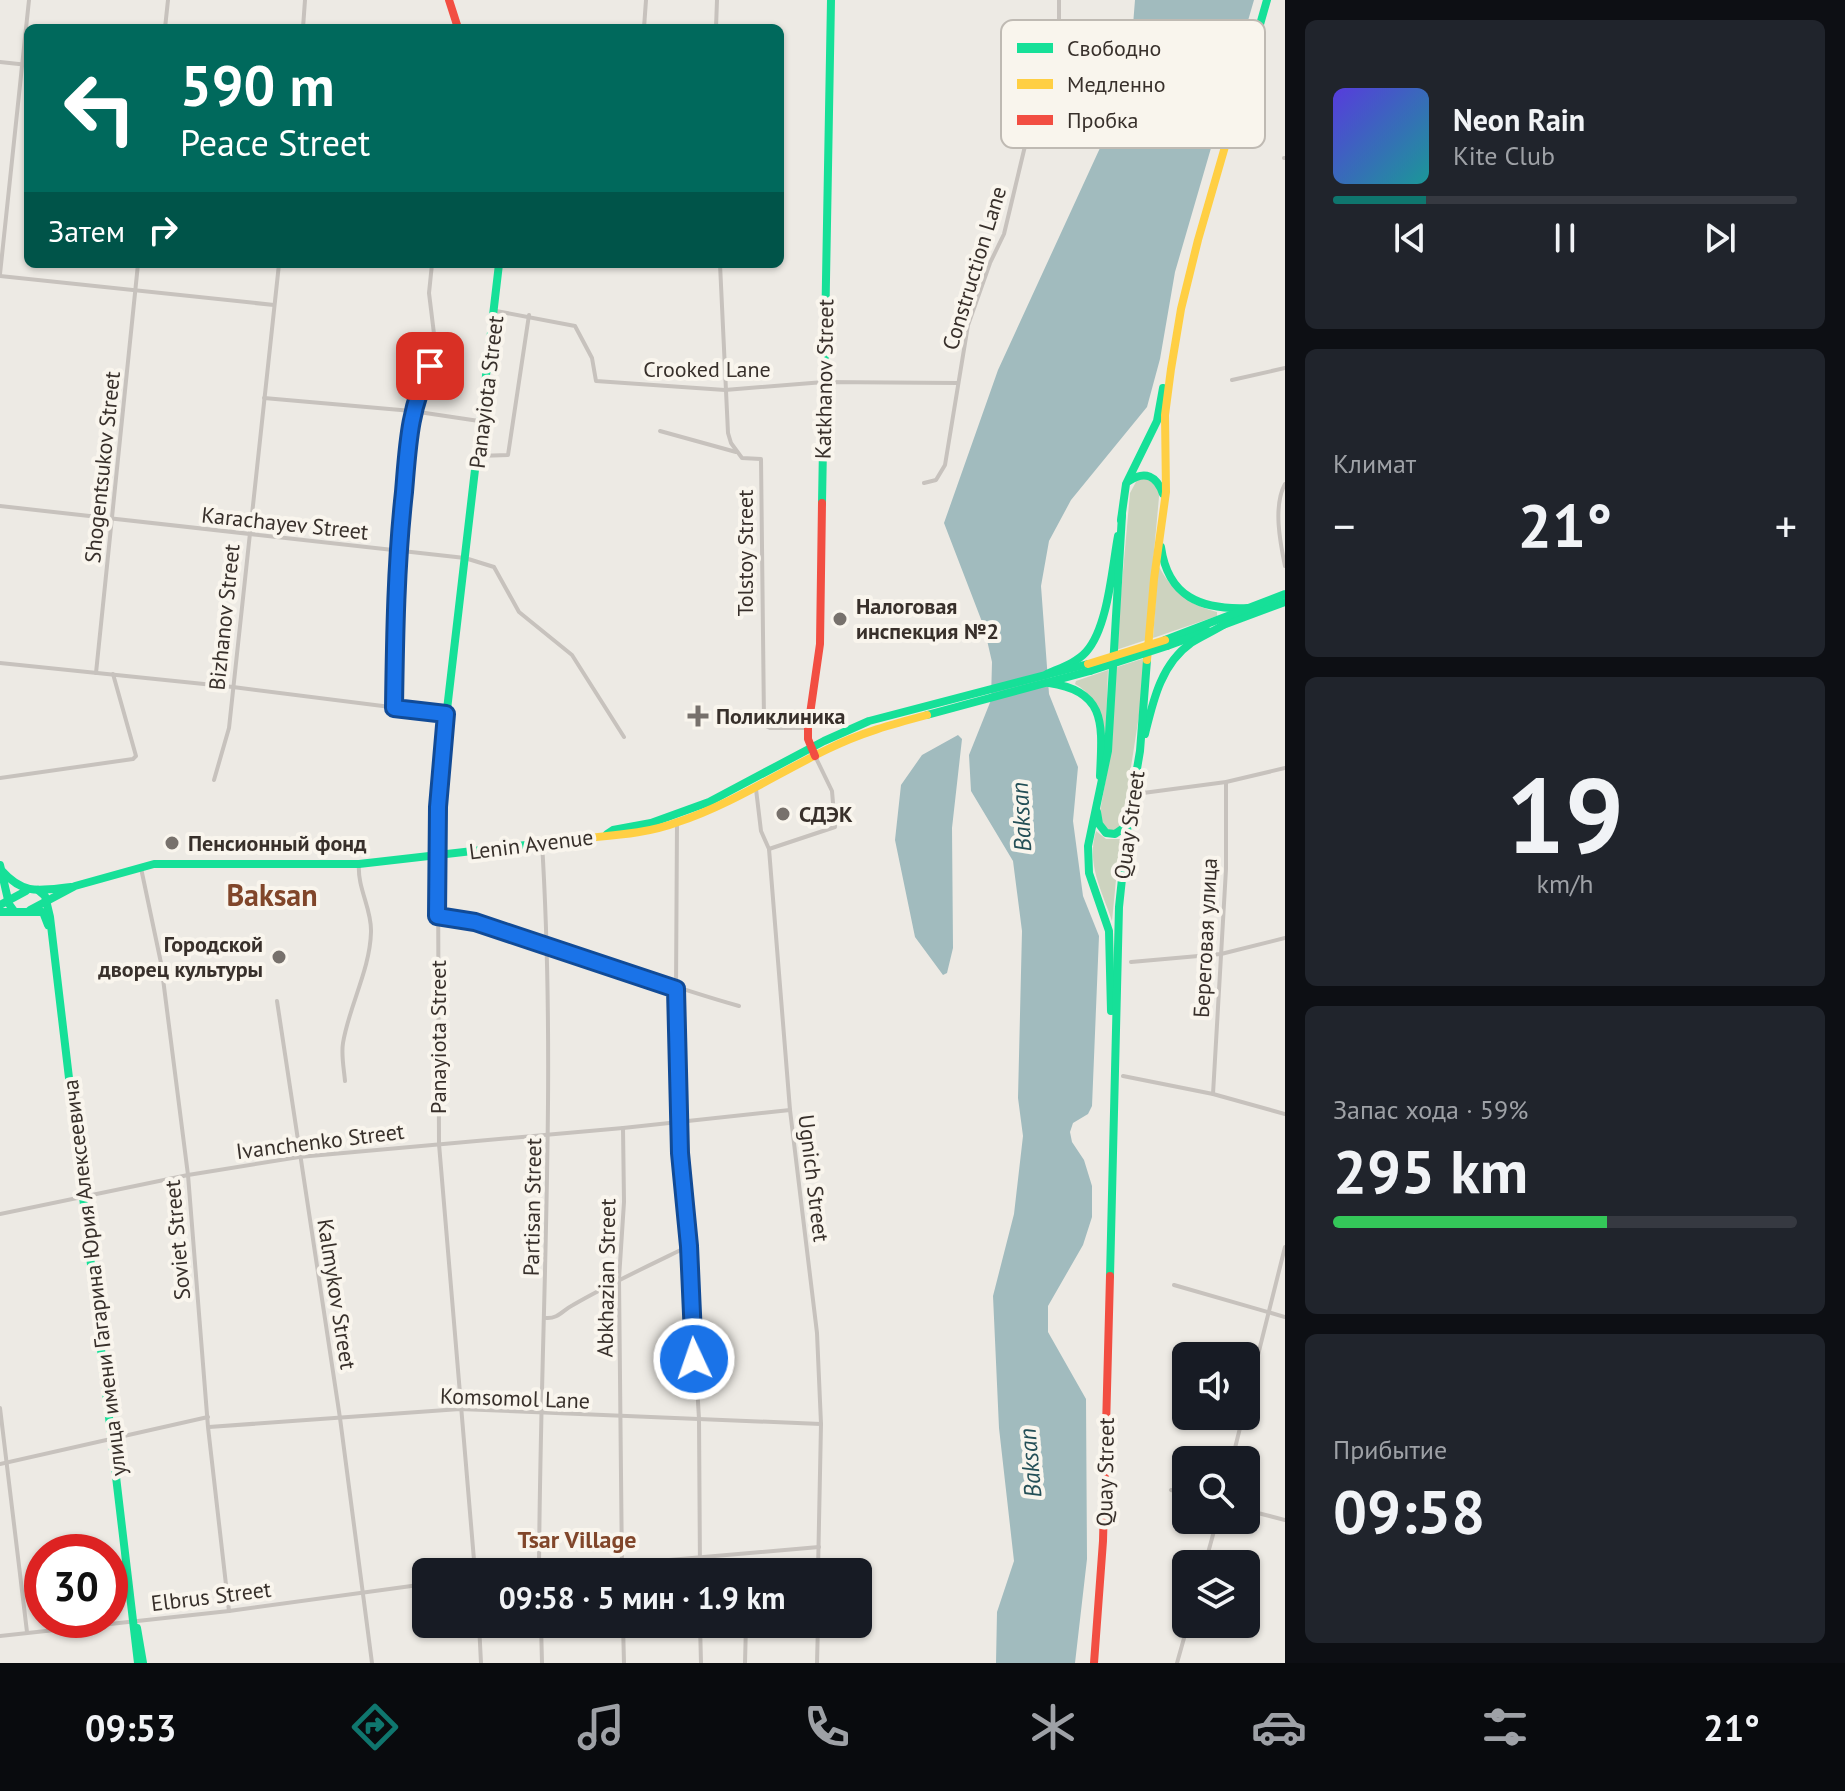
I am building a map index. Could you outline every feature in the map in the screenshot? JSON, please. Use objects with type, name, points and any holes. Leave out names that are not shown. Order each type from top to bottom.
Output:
[{"type":"main road","points":[[449,0],[457,24]]},
{"type":"main road","name":"Katkhanov Street","points":[[813,752],[808,728],[820,644],[831,0]]},
{"type":"main road","name":"Quay Street","points":[[1261,20],[1267,0]]},
{"type":"main road","name":"Quay Street","points":[[1094,1663],[1100,1615],[1103,1541],[1119,896],[1140,751],[1154,579],[1165,500],[1166,403],[1179,321],[1224,148]]},
{"type":"main road","name":"Panayiota Street","points":[[438,856],[438,807],[446,714],[499,268]]},
{"type":"main road","points":[[1115,1045],[1109,931],[1089,873],[1090,831],[1108,751],[1126,484],[1157,421],[1179,321]]},
{"type":"main road","points":[[1126,484],[1135,476],[1150,475],[1159,481],[1165,500]]},
{"type":"main road","points":[[1048,678],[1077,659],[1094,639],[1122,515]]},
{"type":"main road","points":[[1161,525],[1163,563],[1181,591],[1195,601],[1216,609],[1248,608]]},
{"type":"main road","points":[[1166,643],[1285,594]]},
{"type":"main road","points":[[813,752],[874,729],[986,694],[1089,668],[1285,602]]},
{"type":"main road","points":[[1140,751],[1158,685],[1166,669],[1189,645],[1225,624]]},
{"type":"main road","points":[[1048,678],[1074,686],[1094,704],[1102,735],[1099,790]]},
{"type":"main road","name":"Lenin Avenue","points":[[75,886],[154,864],[359,864],[607,834],[625,835],[677,823],[756,789],[813,752]]},
{"type":"main road","name":"Lenin Avenue","points":[[607,834],[664,819],[709,802],[813,752]]},
{"type":"main road","points":[[1096,802],[1098,824],[1103,832],[1112,835],[1121,832],[1128,822]]},
{"type":"main road","points":[[1,868],[6,889],[3,905]]},
{"type":"main road","points":[[1,868],[15,886],[45,896],[46,905]]},
{"type":"main road","points":[[3,905],[34,890],[75,886]]},
{"type":"main road","points":[[30,910],[46,905],[56,894],[75,886]]},
{"type":"main road","points":[[3,905],[14,911],[43,912],[51,935]]},
{"type":"main road","name":"улица имени Гагарина Юрия Алексеевича","points":[[46,905],[85,1196],[141,1663]]},
{"type":"street","points":[[28,24],[29,0]]},
{"type":"street","points":[[165,24],[168,0]]},
{"type":"street","points":[[303,24],[305,0]]},
{"type":"street","points":[[644,24],[646,0]]},
{"type":"street","points":[[716,24],[717,0]]},
{"type":"street","points":[[0,62],[24,65]]},
{"type":"street","points":[[24,73],[0,275],[274,305]]},
{"type":"street","name":"Construction Lane","points":[[924,483],[936,480],[945,465],[968,325],[1004,234],[1025,148]]},
{"type":"street","name":"Shogentsukov Street","points":[[96,673],[138,268]]},
{"type":"street","name":"Bizhanov Street","points":[[214,780],[229,728],[279,268]]},
{"type":"street","points":[[394,708],[398,551],[412,411],[430,366],[435,342],[429,293],[432,268]]},
{"type":"street","points":[[720,268],[728,433],[736,452]]},
{"type":"street","name":"Crooked Lane","points":[[496,311],[575,326],[592,358],[596,381],[725,390],[824,382],[958,383]]},
{"type":"street","points":[[478,456],[508,455],[529,315]]},
{"type":"street","points":[[1232,380],[1285,368]]},
{"type":"street","points":[[264,398],[412,411],[482,422]]},
{"type":"street","points":[[660,431],[736,452]]},
{"type":"street","name":"Tolstoy Street","points":[[736,452],[742,458],[761,459],[764,721],[770,728],[808,728]]},
{"type":"street","points":[[1285,484],[1281,491],[1279,529],[1285,566]]},
{"type":"street","name":"Karachayev Street","points":[[0,506],[465,558],[494,567],[519,612],[572,655],[624,737]]},
{"type":"street","points":[[0,663],[233,687],[446,714]]},
{"type":"street","points":[[0,778],[133,759],[136,756],[113,674]]},
{"type":"street","points":[[769,849],[835,827],[832,791],[813,752]]},
{"type":"street","points":[[1143,793],[1226,782],[1285,768]]},
{"type":"street","name":"Береговая улица","points":[[1213,1094],[1226,869],[1226,782]]},
{"type":"street","name":"Ugnich Street","points":[[756,789],[761,831],[769,849],[790,1110],[817,1333],[821,1424],[819,1558]]},
{"type":"street","points":[[677,823],[676,989],[680,1153],[699,1419],[699,1558],[819,1547]]},
{"type":"street","name":"Partisan Street","points":[[539,1558],[540,1414],[550,1133],[548,946],[542,843]]},
{"type":"street","name":"Panayiota Street","points":[[438,856],[439,1144],[474,1558]]},
{"type":"street","points":[[345,1081],[343,1043],[371,931],[358,875],[359,864]]},
{"type":"street","name":"Soviet Street","points":[[141,868],[161,963],[188,1175],[208,1427],[229,1611]]},
{"type":"street","points":[[437,916],[475,922],[676,989],[739,1006]]},
{"type":"street","points":[[1131,962],[1221,954],[1285,938]]},
{"type":"street","name":"Kalmykov Street","points":[[277,1001],[340,1418],[372,1663]]},
{"type":"street","points":[[1123,1076],[1213,1094],[1285,1114]]},
{"type":"street","name":"Ivanchenko Street","points":[[0,1214],[188,1175],[299,1157],[790,1110]]},
{"type":"street","name":"Abkhazian Street","points":[[622,1558],[619,1279],[624,1202],[623,1128]]},
{"type":"street","points":[[545,1318],[557,1317],[619,1279],[689,1246]]},
{"type":"street","points":[[1260,1346],[1285,1247]]},
{"type":"street","points":[[1174,1285],[1285,1317]]},
{"type":"street","points":[[0,1408],[3,1464],[24,1611]]},
{"type":"street","name":"Komsomol Lane","points":[[208,1427],[460,1409],[821,1424]]},
{"type":"street","points":[[3,1464],[208,1417]]},
{"type":"street","points":[[1260,1514],[1285,1520]]},
{"type":"street","name":"Elbrus Street","points":[[128,1622],[412,1586]]},
{"type":"street","name":"Elbrus Street","points":[[0,1636],[24,1632]]},
{"type":"street","points":[[480,1638],[481,1663]]},
{"type":"street","points":[[541,1638],[542,1663]]},
{"type":"street","points":[[623,1638],[624,1663]]},
{"type":"street","points":[[700,1638],[701,1663]]},
{"type":"street","points":[[745,1663],[746,1638]]},
{"type":"street","points":[[817,1663],[818,1638]]},
{"type":"street","points":[[1177,1663],[1184,1638]]},
{"type":"green space","points":[[1151,479],[1159,489],[1146,640],[1116,650],[1130,493],[1137,480]]},
{"type":"green space","points":[[1158,565],[1182,596],[1217,612],[1217,616],[1153,638]]},
{"type":"green space","points":[[1145,658],[1122,825],[1118,831],[1106,831],[1099,817],[1112,745],[1114,668]]},
{"type":"green space","points":[[1108,670],[1105,754],[1100,714],[1091,698],[1075,684]]},
{"type":"green space","points":[[1096,831],[1106,839],[1120,839],[1112,921],[1094,866]]},
{"type":"water","points":[[1135,0],[1254,0],[1248,20],[1133,20]]},
{"type":"water","points":[[1100,148],[1211,148],[1175,272],[1160,359],[1147,407],[1071,500],[1049,541],[1041,586],[1049,694],[1078,767],[1073,821],[1083,896],[1099,936],[1092,1106],[1088,1114],[1073,1123],[1070,1132],[1072,1142],[1084,1160],[1092,1186],[1092,1217],[1083,1245],[1048,1306],[1048,1332],[1086,1399],[1087,1559],[1075,1663],[996,1663],[997,1612],[1014,1561],[999,1428],[993,1296],[1014,1214],[1023,1136],[1018,1098],[1022,931],[1013,861],[971,791],[969,755],[991,700],[992,662],[984,627],[944,523],[998,370]]},
{"type":"water","points":[[958,735],[962,739],[952,828],[953,948],[947,973],[943,975],[915,937],[895,840],[901,785],[922,755]]},
{"type":"traffic: fast","points":[[822,503],[831,0]]},
{"type":"traffic: fast","points":[[1261,20],[1267,0]]},
{"type":"traffic: fast","points":[[438,856],[441,761],[499,268]]},
{"type":"traffic: fast","points":[[1121,520],[1126,484],[1157,421],[1163,388]]},
{"type":"traffic: fast","points":[[1129,481],[1140,476],[1150,477],[1163,494]]},
{"type":"traffic: fast","points":[[1111,1011],[1109,931],[1089,873],[1088,846],[1108,751],[1122,515]]},
{"type":"traffic: fast","points":[[1047,674],[1078,659],[1093,641],[1108,597],[1118,536]]},
{"type":"traffic: fast","points":[[1161,547],[1171,578],[1190,597],[1216,606],[1248,608]]},
{"type":"traffic: fast","points":[[1165,640],[1285,594]]},
{"type":"traffic: fast","points":[[1223,625],[1285,602]]},
{"type":"traffic: fast","points":[[1145,734],[1160,684],[1172,661],[1191,643],[1225,624]]},
{"type":"traffic: fast","points":[[1167,646],[1208,631]]},
{"type":"traffic: fast","points":[[1090,671],[1167,646]]},
{"type":"traffic: fast","points":[[1110,1276],[1119,907],[1128,822],[1140,751],[1147,660]]},
{"type":"traffic: fast","points":[[607,834],[613,830],[651,823],[709,802],[824,741],[869,721],[1088,664]]},
{"type":"traffic: fast","points":[[927,715],[1090,671]]},
{"type":"traffic: fast","points":[[1049,683],[1068,687],[1092,703],[1100,727],[1100,776]]},
{"type":"traffic: fast","points":[[1097,812],[1099,824],[1106,833],[1115,834],[1125,827]]},
{"type":"traffic: fast","points":[[30,910],[75,886],[154,864],[359,864],[587,838]]},
{"type":"traffic: fast","points":[[0,865],[9,904],[14,911]]},
{"type":"traffic: fast","points":[[2,871],[18,884],[34,890],[71,887]]},
{"type":"traffic: fast","points":[[38,890],[45,896],[50,917],[138,1663]]},
{"type":"traffic: fast","points":[[0,905],[26,891]]},
{"type":"traffic: fast","points":[[0,912],[43,912],[48,925]]},
{"type":"traffic: fast","points":[[137,1628],[143,1663]]},
{"type":"traffic: slow","points":[[1147,660],[1166,492],[1165,415],[1171,369],[1181,309],[1225,148]]},
{"type":"traffic: slow","points":[[1088,664],[1165,640]]},
{"type":"traffic: slow","points":[[587,838],[645,831],[698,815],[840,743],[927,715]]},
{"type":"traffic: jam","points":[[449,0],[457,24]]},
{"type":"traffic: jam","points":[[815,756],[808,739],[808,728],[820,644],[822,503]]},
{"type":"traffic: jam","points":[[1094,1663],[1103,1541],[1110,1276]]},
{"type":"place","name":"Налоговая инспекция №2","points":[[840,619]]},
{"type":"place","name":"Поликлиника","points":[[698,716]]},
{"type":"place","name":"СДЭК","points":[[783,814]]},
{"type":"place","name":"Пенсионный фонд","points":[[172,843]]},
{"type":"place","name":"Городской дворец культуры","points":[[279,957]]},
{"type":"district","name":"Baksan","points":[[272,894]]},
{"type":"district","name":"Tsar Village","points":[[577,1539]]},
{"type":"route","points":[[430,366],[412,411],[406,467],[398,551],[394,708],[446,714],[438,807],[437,916],[475,922],[676,989],[680,1153],[689,1246],[694,1359]]}]
